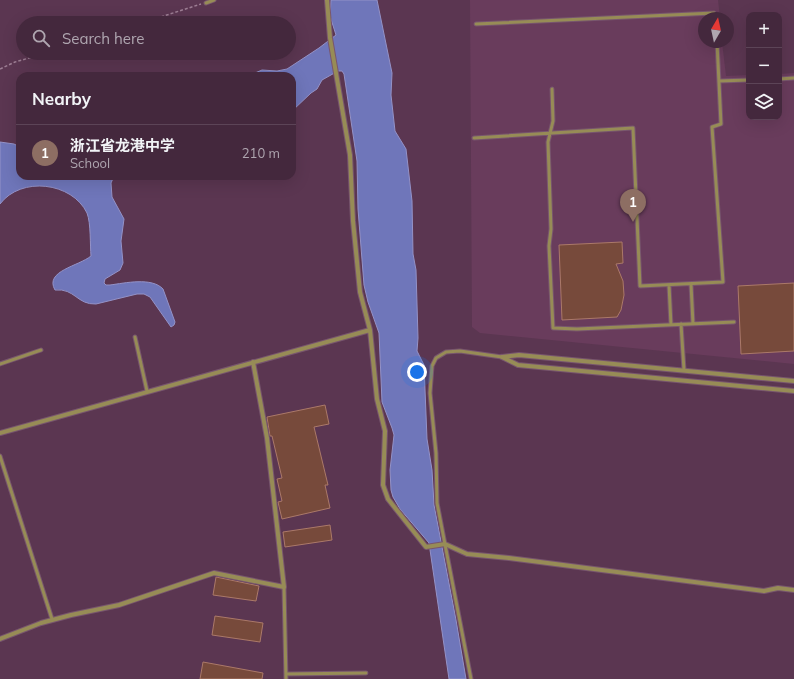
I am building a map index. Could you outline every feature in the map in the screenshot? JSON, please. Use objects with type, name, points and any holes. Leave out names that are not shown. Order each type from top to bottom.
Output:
[{"type":"street","points":[[327,0],[330,38],[338,77],[350,155],[353,221],[359,282],[362,302],[370,330],[377,399],[385,431],[383,482],[388,500],[426,547],[445,544],[467,554],[509,558],[764,591],[778,588],[794,590]]},
{"type":"street","points":[[0,433],[370,330]]},
{"type":"street","points":[[502,357],[519,355],[794,381]]},
{"type":"street","points":[[502,357],[518,365],[794,391]]},
{"type":"street","points":[[0,639],[52,619],[119,605],[214,573],[284,587],[267,438],[254,362]]},
{"type":"lane","points":[[206,3],[214,0]]},
{"type":"lane","points":[[476,24],[698,14]]},
{"type":"lane","points":[[474,138],[633,128],[640,286],[723,282],[712,127],[721,124],[717,48]]},
{"type":"lane","points":[[782,79],[794,78]]},
{"type":"lane","points":[[719,81],[746,80]]},
{"type":"lane","points":[[552,89],[553,121],[548,142],[551,229],[549,246],[553,328],[577,329],[734,322]]},
{"type":"lane","points":[[691,284],[693,324]]},
{"type":"lane","points":[[669,285],[671,325]]},
{"type":"lane","points":[[682,324],[684,370]]},
{"type":"lane","points":[[135,337],[147,391]]},
{"type":"lane","points":[[0,364],[41,350]]},
{"type":"lane","points":[[471,679],[437,503],[436,453],[430,393],[433,363],[439,355],[446,352],[460,351],[502,357]]},
{"type":"lane","points":[[0,456],[52,619]]},
{"type":"lane","points":[[284,587],[286,679]]},
{"type":"lane","points":[[286,674],[366,673]]},
{"type":"path","points":[[164,16],[206,3]]},
{"type":"path","points":[[0,69],[22,60]]},
{"type":"shaded area","points":[[470,0],[718,0],[719,12],[698,12],[698,48],[723,48],[726,76],[746,75],[746,120],[782,120],[782,74],[794,73],[794,364],[480,333],[472,327]]},
{"type":"water","points":[[331,0],[377,0],[392,73],[391,95],[395,131],[406,149],[412,201],[413,254],[416,270],[417,351],[424,365],[427,439],[432,470],[434,505],[466,679],[449,679],[429,543],[400,509],[391,490],[390,470],[394,435],[382,402],[379,333],[368,302],[364,285],[358,209],[357,161],[344,74],[342,71],[338,71],[322,80],[317,89],[296,107],[296,72],[257,72],[262,70],[277,71],[287,69],[336,35],[330,16]]},
{"type":"water","points":[[0,142],[16,145],[16,180],[112,180],[111,183],[112,197],[124,219],[121,241],[123,263],[120,270],[105,279],[104,283],[106,285],[110,285],[130,282],[145,282],[158,285],[163,289],[175,322],[174,325],[171,327],[150,297],[144,294],[137,294],[96,304],[90,304],[84,302],[67,291],[55,290],[53,283],[54,278],[58,274],[91,256],[90,228],[87,213],[80,203],[70,195],[58,189],[46,186],[33,186],[20,189],[9,195],[0,204]]},
{"type":"building","points":[[622,242],[623,263],[616,264],[623,281],[624,295],[621,310],[617,317],[562,320],[559,245]]},
{"type":"building","points":[[794,283],[794,351],[741,354],[738,286]]},
{"type":"building","points":[[325,405],[329,424],[314,427],[328,485],[325,485],[330,508],[282,519],[278,502],[282,501],[277,479],[282,478],[272,436],[270,436],[267,417]]},
{"type":"building","points":[[330,525],[332,540],[285,547],[283,532]]},
{"type":"building","points":[[216,577],[259,586],[256,601],[213,595]]},
{"type":"building","points":[[215,616],[263,623],[260,642],[212,635]]},
{"type":"building","points":[[203,662],[263,673],[262,679],[200,679]]},
{"type":"place","name":"浙江省龙港中学","points":[[633,222]]}]
